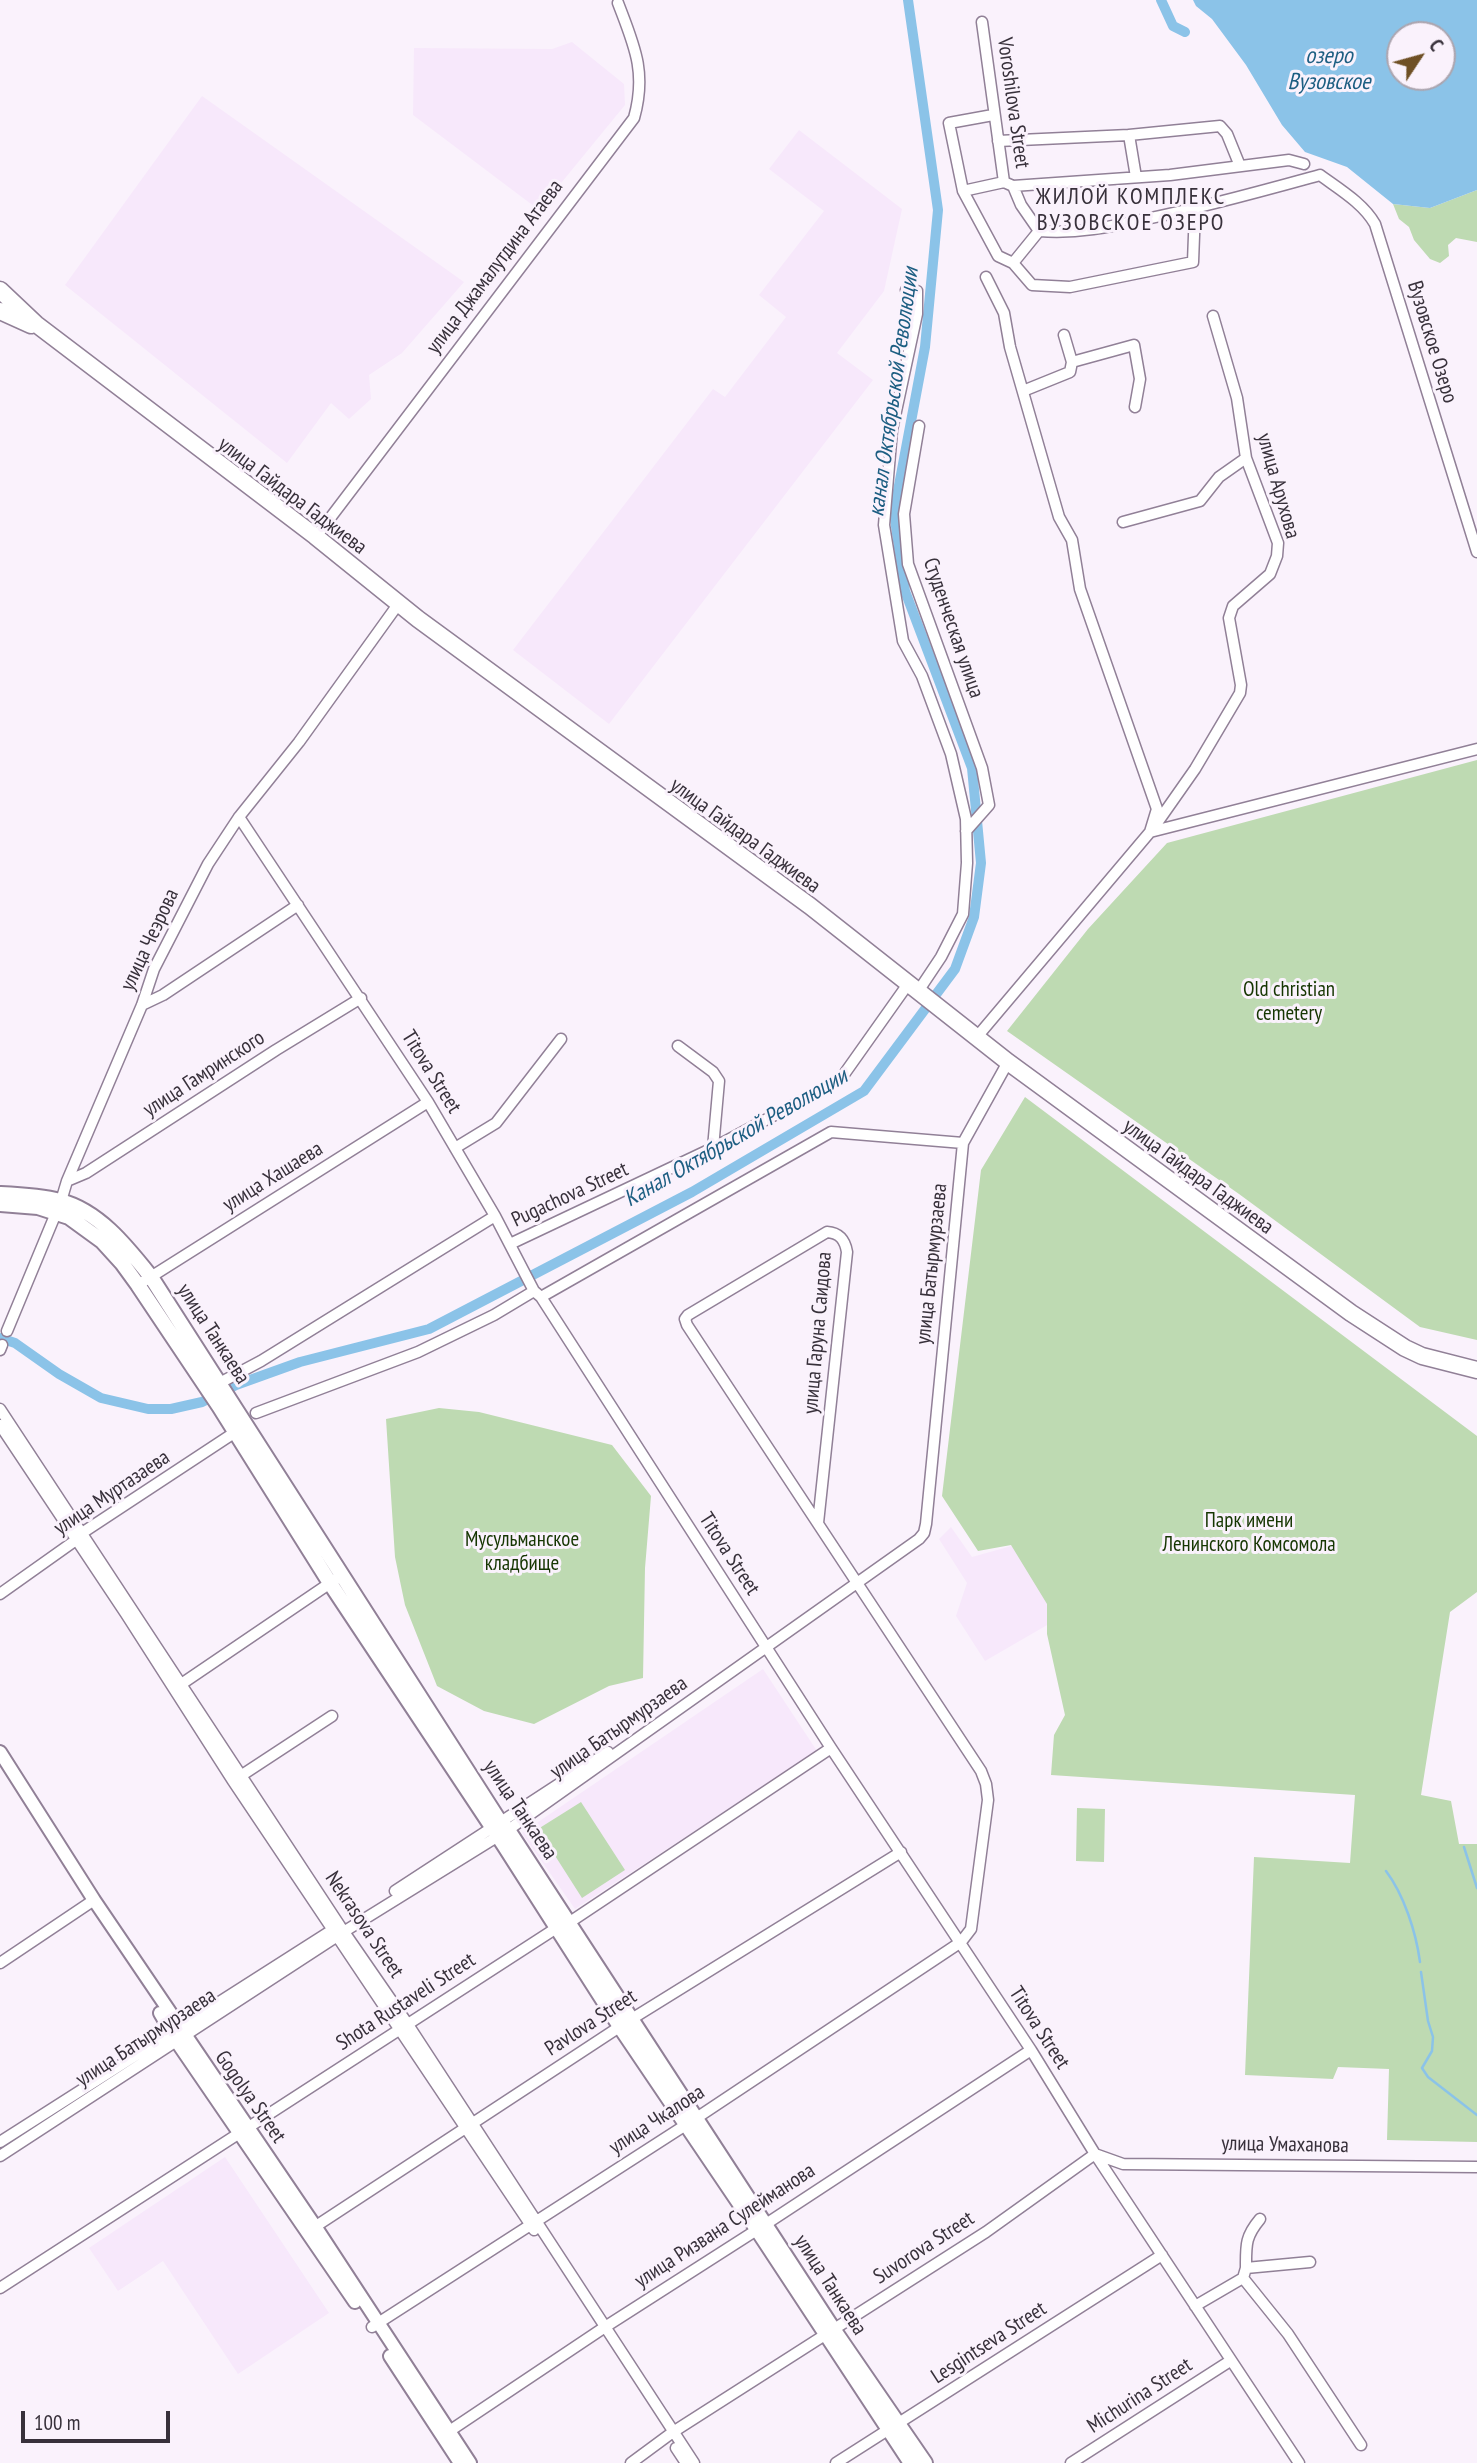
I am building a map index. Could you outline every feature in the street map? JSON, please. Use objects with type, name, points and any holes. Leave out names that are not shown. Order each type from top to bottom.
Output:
[{"type":"main road","name":"улица Гайдара Гаджиева","points":[[0,290],[36,324],[587,748],[799,901],[1008,1063],[1350,1315],[1421,1359],[1477,1371]]},
{"type":"main road","name":"улица Гайдара Гаджиева","points":[[0,311],[35,327],[315,537]]},
{"type":"main road","points":[[0,1194],[58,1206]]},
{"type":"main road","points":[[0,1204],[58,1206]]},
{"type":"main road","name":"улица Танкаева","points":[[58,1206],[92,1232],[122,1263],[145,1281],[224,1402],[246,1423],[336,1579],[893,2427],[911,2463]]},
{"type":"main road","name":"улица Танкаева","points":[[893,2427],[925,2463]]},
{"type":"street","name":"улица Джамалутдина Атаева","points":[[315,537],[634,118],[640,68],[637,51],[618,3]]},
{"type":"street","name":"Voroshilova Street","points":[[982,22],[993,116],[1009,184],[1136,177],[1289,160],[1304,164]]},
{"type":"street","points":[[993,116],[950,123],[963,191],[998,256],[1013,263],[1032,285],[1069,287],[1193,262],[1195,209],[1081,232],[1039,231]]},
{"type":"street","points":[[998,141],[1129,135],[1220,126],[1227,134],[1240,166]]},
{"type":"street","points":[[1129,135],[1136,177]]},
{"type":"street","name":"Вузовское Озеро","points":[[1195,209],[1320,175],[1368,213],[1375,224],[1477,552]]},
{"type":"street","points":[[963,191],[1009,184],[1039,231]]},
{"type":"street","points":[[1013,263],[1039,231]]},
{"type":"street","points":[[986,277],[1004,313],[1010,347],[1059,517],[1072,540],[1080,589],[1157,809],[1150,832]]},
{"type":"street","name":"Pugachova Street","points":[[510,1244],[713,1149],[839,1080],[941,957],[963,914],[967,863],[966,820],[951,754],[922,676],[903,641],[884,525],[892,430],[917,314],[917,291],[906,290]]},
{"type":"street","name":"улица Арухова","points":[[976,1037],[1150,832],[1195,769],[1240,693],[1241,685],[1229,618],[1233,606],[1270,574],[1278,556],[1278,543],[1247,458],[1237,398],[1213,316]]},
{"type":"street","points":[[1023,391],[1070,372],[1072,362],[1064,335]]},
{"type":"street","points":[[1072,362],[1134,345],[1140,379],[1135,407]]},
{"type":"street","name":"Студенческая улица","points":[[919,426],[904,514],[908,564],[982,768],[989,805],[966,831]]},
{"type":"street","points":[[1123,522],[1200,501],[1220,477],[1247,458]]},
{"type":"street","name":"улица Чеэрова","points":[[7,1331],[142,1005],[153,970],[208,864],[239,817],[299,742],[398,604]]},
{"type":"street","points":[[1150,832],[1477,749]]},
{"type":"street","name":"Titova Street","points":[[239,817],[428,1102],[495,1216],[522,1271],[831,1748],[961,1942],[1095,2154],[1299,2463]]},
{"type":"street","points":[[142,1005],[163,995],[298,905]]},
{"type":"street","name":"улица Гамринского","points":[[67,1181],[86,1174],[361,998]]},
{"type":"street","points":[[455,1148],[496,1123],[561,1039]]},
{"type":"street","points":[[678,1046],[713,1072],[719,1081],[713,1149]]},
{"type":"street","name":"улица Батырмурзаева","points":[[0,2156],[178,2034],[482,1836],[499,1828],[767,1647],[919,1539],[924,1533],[963,1143],[1008,1063]]},
{"type":"street","name":"улица Хашаева","points":[[145,1281],[428,1102]]},
{"type":"street","name":"улица Муртазаева","points":[[0,1594],[246,1423],[418,1352],[537,1294],[831,1132],[963,1143]]},
{"type":"street","name":"Pugachova Street","points":[[216,1386],[495,1216]]},
{"type":"street","name":"улица Гаруна Саидова","points":[[818,1523],[847,1252],[841,1236],[834,1232],[827,1232],[685,1319],[687,1325],[981,1772],[988,1800],[972,1924],[961,1942]]},
{"type":"street","name":"Nekrasova Street","points":[[0,1409],[79,1537],[404,2025],[603,2329],[686,2463]]},
{"type":"street","name":"Nekrasova Street","points":[[0,1425],[79,1537]]},
{"type":"street","points":[[178,1687],[336,1579]]},
{"type":"street","points":[[237,1778],[332,1716]]},
{"type":"street","name":"Shota Rustaveli Street","points":[[0,2288],[831,1748]]},
{"type":"street","name":"Gogolya Street","points":[[0,1752],[3,1767],[91,1903],[446,2433],[470,2463]]},
{"type":"street","name":"Pavlova Street","points":[[311,2230],[626,2024],[901,1852]]},
{"type":"street","points":[[0,1963],[91,1903]]},
{"type":"street","name":"улица Чкалова","points":[[375,2325],[691,2122],[961,1942]]},
{"type":"street","name":"улица Батырмурзаева","points":[[0,2142],[178,2034]]},
{"type":"street","name":"улица Ризвана Сулейманова","points":[[446,2433],[1031,2050]]},
{"type":"street","name":"улица Умаханова","points":[[1095,2154],[1123,2164],[1477,2166]]},
{"type":"street","name":"Suvorova Street","points":[[631,2463],[986,2232],[1095,2154]]},
{"type":"street","points":[[1260,2219],[1246,2240],[1245,2273],[1361,2445]]},
{"type":"street","name":"Lesgintseva Street","points":[[836,2463],[1162,2255]]},
{"type":"street","points":[[1195,2306],[1245,2273],[1310,2262]]},
{"type":"street","name":"Michurina Street","points":[[1071,2463],[1230,2361]]},
{"type":"street","name":"Gogolya Street","points":[[446,2433],[460,2463]]},
{"type":"street","name":"Nekrasova Street","points":[[671,2435],[694,2463]]},
{"type":"shaded area","points":[[572,42],[624,84],[625,105],[539,210],[413,115],[414,48],[552,49]]},
{"type":"shaded area","points":[[202,96],[464,282],[402,353],[369,375],[371,399],[349,419],[331,403],[287,463],[65,285]]},
{"type":"shaded area","points":[[799,130],[902,209],[884,291],[837,353],[873,380],[609,724],[513,650],[713,389],[725,397],[786,317],[759,295],[824,211],[769,169]]},
{"type":"shaded area","points":[[951,1527],[972,1557],[1015,1545],[1061,1617],[985,1661],[956,1616],[967,1583],[939,1539]]},
{"type":"shaded area","points":[[763,1669],[817,1751],[575,1909],[522,1833]]},
{"type":"shaded area","points":[[225,2157],[329,2313],[238,2374],[163,2261],[118,2291],[89,2248]]},
{"type":"green space","points":[[1477,190],[1477,242],[1456,238],[1448,245],[1449,256],[1440,263],[1430,259],[1414,240],[1409,227],[1399,219],[1393,204],[1430,208]]},
{"type":"green space","name":"Old сhristian cemetery","points":[[1477,760],[1477,1340],[1420,1327],[1239,1194],[1007,1031],[1088,929],[1167,843]]},
{"type":"green space","name":"Парк имени Ленинского Комсомола","points":[[1025,1097],[1477,1436],[1477,1592],[1450,1612],[1421,1795],[1451,1801],[1459,1844],[1477,1844],[1477,2142],[1387,2140],[1389,2069],[1338,2067],[1333,2079],[1245,2075],[1254,1857],[1350,1863],[1355,1795],[1051,1775],[1054,1735],[1065,1715],[1047,1634],[1047,1604],[1011,1545],[978,1551],[942,1496],[981,1170]]},
{"type":"green space","name":"Мусульманское кладбище","points":[[439,1408],[479,1412],[612,1445],[651,1496],[645,1568],[643,1678],[609,1686],[534,1724],[484,1711],[437,1686],[405,1605],[395,1557],[386,1419]]},
{"type":"green space","points":[[581,1802],[625,1870],[582,1898],[538,1829]]},
{"type":"green space","points":[[1077,1808],[1105,1809],[1104,1862],[1076,1861]]},
{"type":"water","name":"озеро Вузовское","points":[[1193,0],[1477,0],[1477,190],[1430,208],[1393,204],[1347,167],[1305,152],[1282,125],[1246,65],[1212,19],[1196,6]]},
{"type":"waterway","name":"Канал Октябрьской Революции","points":[[0,1338],[15,1343],[59,1374],[101,1398],[148,1409],[171,1409],[202,1402],[236,1385],[300,1362],[429,1329],[692,1192],[864,1091],[955,969],[974,917],[981,863],[972,768],[905,591],[894,512],[925,347],[938,210],[908,0]]},
{"type":"waterway","points":[[1161,0],[1173,26],[1185,32]]},
{"type":"waterway","points":[[1464,1847],[1477,1888]]},
{"type":"waterway","points":[[1386,1871],[1408,1914],[1420,1962]]},
{"type":"waterway","points":[[1421,1972],[1433,2037],[1432,2051],[1422,2068],[1428,2077],[1477,2115]]},
{"type":"district","name":"ЖИЛОЙ КОМПЛЕКС ВУЗОВСКОЕ ОЗЕРО","points":[[1131,210]]},
{"type":"water label","name":"канал Октябрьской Революции","points":[[894,392]]}]
